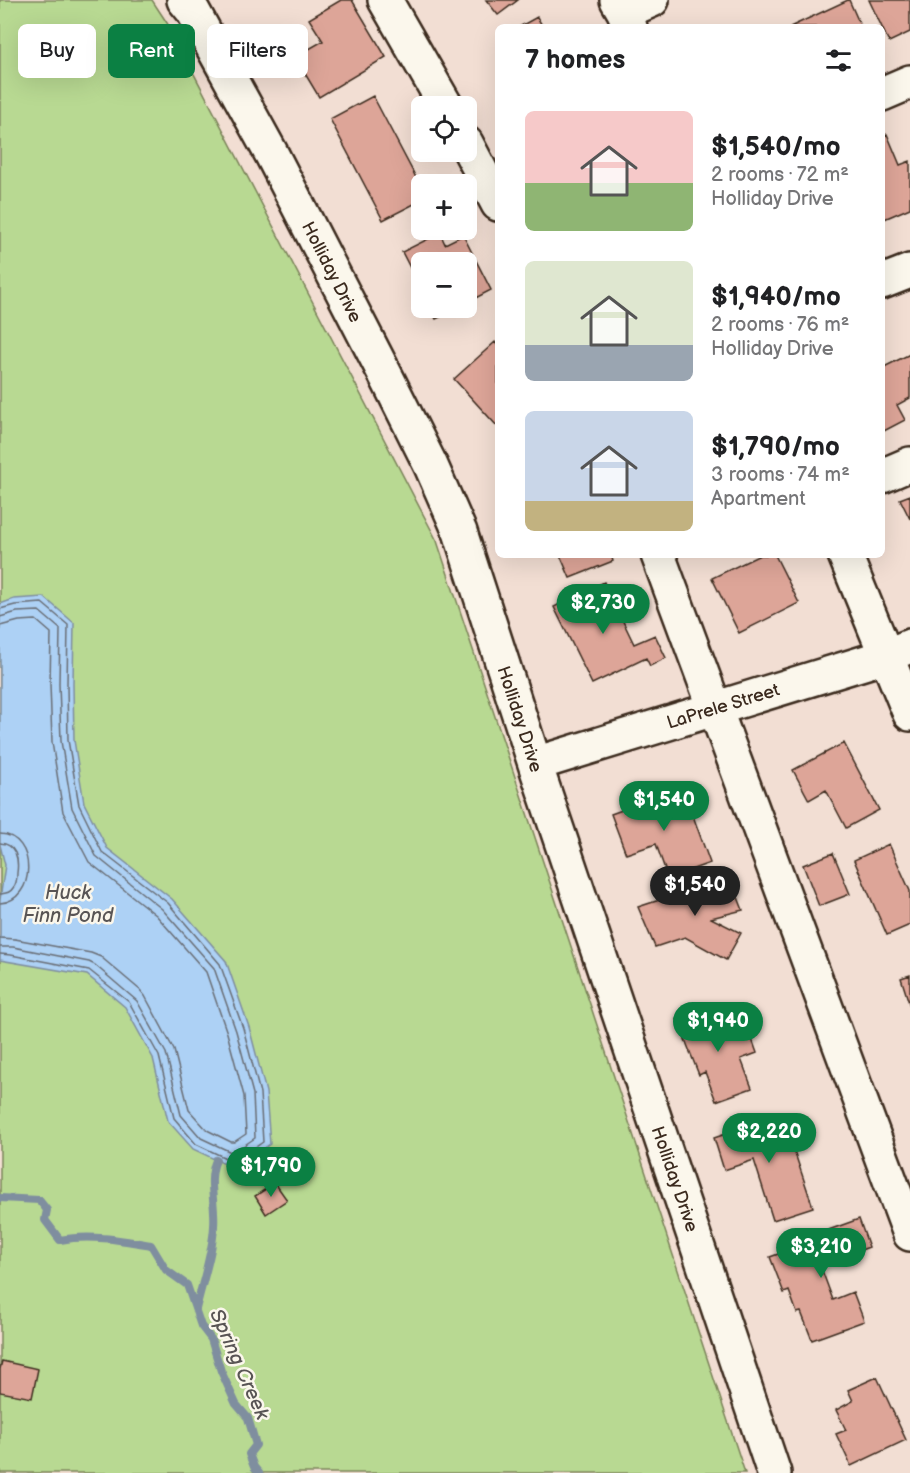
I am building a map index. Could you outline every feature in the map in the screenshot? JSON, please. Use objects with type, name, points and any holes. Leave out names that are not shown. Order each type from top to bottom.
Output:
[{"type":"street","name":"Holliday Drive","points":[[184,0],[271,153],[431,466],[460,532],[535,764],[774,1473]]},
{"type":"street","points":[[385,0],[440,96]]},
{"type":"street","points":[[885,93],[910,82]]},
{"type":"street","points":[[476,162],[495,198]]},
{"type":"street","points":[[885,281],[910,271]]},
{"type":"street","points":[[885,475],[910,464]]},
{"type":"street","points":[[659,558],[910,1234]]},
{"type":"street","points":[[847,558],[898,651],[910,714]]},
{"type":"street","name":"LaPrele Street","points":[[535,764],[898,651]]},
{"type":"green space","points":[[0,0],[152,0],[168,24],[108,24],[108,78],[195,78],[195,76],[437,541],[745,1473],[0,1473]]},
{"type":"water","name":"Huck Finn Pond","points":[[44,597],[74,623],[74,740],[84,803],[107,848],[172,899],[226,961],[249,1027],[266,1092],[270,1144],[235,1169],[193,1149],[168,1121],[153,1058],[125,1007],[87,975],[0,960],[0,900],[5,865],[0,845],[0,604],[14,599]]},
{"type":"building","points":[[341,0],[352,0],[386,57],[319,97],[308,78],[308,50],[323,41],[309,19]]},
{"type":"building","points":[[486,0],[518,0],[498,15]]},
{"type":"building","points":[[849,0],[860,24],[797,24]]},
{"type":"building","points":[[869,0],[910,0],[910,32],[889,42],[885,34],[885,24],[880,24]]},
{"type":"building","points":[[537,17],[541,24],[524,24]]},
{"type":"building","points":[[373,96],[414,174],[411,174],[411,206],[383,220],[330,119]]},
{"type":"building","points":[[887,134],[900,165],[910,161],[910,208],[885,219],[885,135]]},
{"type":"building","points":[[426,240],[443,240],[445,244],[453,240],[466,240],[472,252],[411,252],[411,270],[402,252]]},
{"type":"building","points":[[477,262],[491,290],[477,297]]},
{"type":"building","points":[[495,342],[495,424],[454,379]]},
{"type":"building","points":[[910,354],[910,398],[897,405],[905,420],[885,430],[885,366]]},
{"type":"building","points":[[910,495],[910,519],[900,499]]},
{"type":"building","points":[[561,558],[612,558],[613,561],[570,578]]},
{"type":"building","points":[[754,558],[776,558],[799,603],[739,633],[712,578]]},
{"type":"building","points":[[604,582],[634,644],[655,635],[666,658],[650,666],[646,658],[592,684],[554,607]]},
{"type":"building","points":[[844,743],[879,810],[846,828],[826,790],[809,800],[793,770]]},
{"type":"building","points":[[683,788],[710,863],[668,878],[656,844],[626,854],[611,814]]},
{"type":"building","points":[[889,844],[910,891],[910,925],[887,935],[854,860]]},
{"type":"building","points":[[833,853],[850,894],[819,906],[803,865]]},
{"type":"building","points":[[730,877],[743,910],[711,918],[741,933],[726,960],[685,937],[655,947],[638,907]]},
{"type":"building","points":[[910,975],[910,1006],[901,978]]},
{"type":"building","points":[[711,1006],[722,1038],[748,1028],[757,1053],[741,1059],[752,1088],[716,1101],[705,1072],[699,1075],[677,1019]]},
{"type":"building","points":[[782,1115],[813,1207],[773,1220],[754,1160],[724,1170],[714,1138]]},
{"type":"building","points":[[275,1183],[287,1200],[266,1214],[255,1196]]},
{"type":"building","points":[[859,1219],[869,1247],[820,1265],[833,1300],[853,1292],[864,1321],[812,1340],[801,1312],[797,1313],[789,1291],[784,1293],[770,1257],[811,1242],[809,1237]]},
{"type":"building","points":[[2,1361],[38,1369],[32,1398],[0,1392]]},
{"type":"building","points":[[877,1377],[906,1440],[851,1466],[836,1434],[846,1430],[836,1410],[853,1401],[848,1390]]},
{"type":"waterway","points":[[196,1309],[213,1236],[212,1176],[216,1160]]},
{"type":"waterway","name":"Spring Creek","points":[[0,1198],[39,1200],[47,1210],[45,1220],[60,1240],[94,1238],[151,1245],[166,1270],[187,1285],[201,1326],[211,1339],[221,1371],[236,1404],[248,1418],[256,1445],[249,1454],[259,1473]]}]
